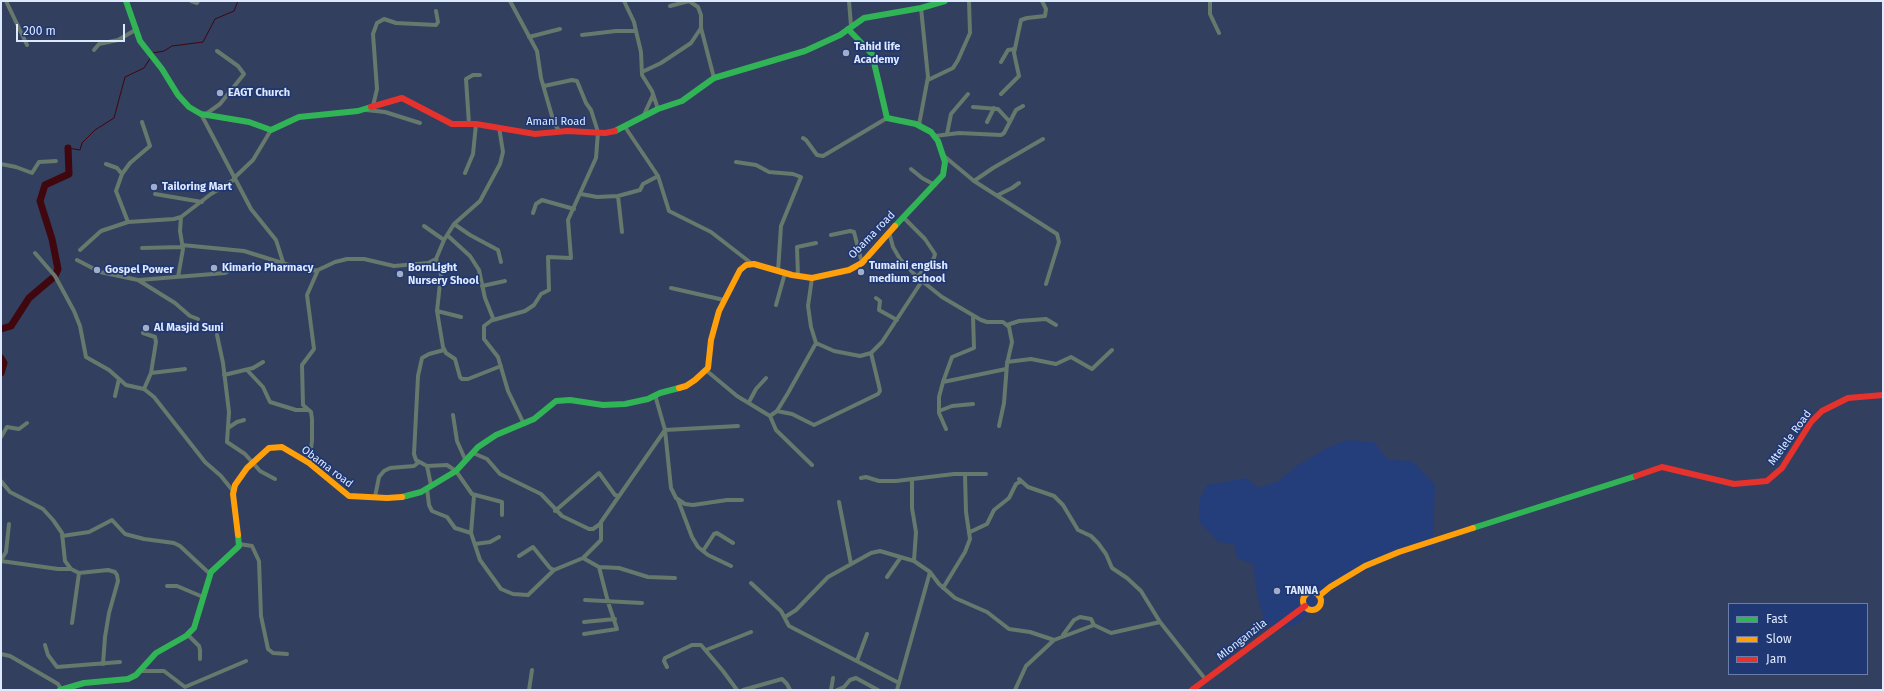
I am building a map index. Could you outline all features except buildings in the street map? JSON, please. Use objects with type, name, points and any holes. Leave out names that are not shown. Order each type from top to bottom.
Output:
[{"type":"street","points":[[6,1],[27,45]]},
{"type":"street","points":[[80,250],[101,231],[128,222],[181,217],[235,178],[253,160],[271,130],[249,122],[203,114],[189,107],[178,95],[162,69],[140,41],[126,1]]},
{"type":"street","points":[[191,1],[197,3],[198,1]]},
{"type":"street","points":[[510,1],[538,54],[544,86],[554,123],[559,132]]},
{"type":"street","points":[[624,1],[634,22],[641,52],[642,72],[658,109]]},
{"type":"street","points":[[670,6],[685,1],[695,4],[701,15],[701,28],[714,78]]},
{"type":"street","points":[[849,1],[850,28],[872,54],[887,118]]},
{"type":"street","name":"Amani Road","points":[[271,130],[299,117],[361,110],[402,98],[447,122],[476,124],[530,134],[559,132],[611,133],[658,109],[682,101],[714,78],[805,51],[840,35],[864,18],[921,8],[946,1]]},
{"type":"street","points":[[928,80],[953,68],[958,60],[970,33],[969,1]]},
{"type":"street","points":[[1002,94],[1019,76],[1015,60],[1015,49],[1021,20],[1046,15],[1046,10],[1042,1]]},
{"type":"street","points":[[1210,1],[1210,14],[1219,32]]},
{"type":"street","points":[[919,125],[928,80],[921,8]]},
{"type":"street","points":[[373,107],[377,89],[376,63],[373,52],[373,34],[378,23],[384,19],[396,23],[436,25],[438,22],[436,11]]},
{"type":"street","points":[[642,72],[661,63],[691,43],[701,28]]},
{"type":"street","points":[[94,50],[100,44],[118,40],[137,29]]},
{"type":"street","points":[[529,36],[560,29]]},
{"type":"street","points":[[582,35],[616,31],[636,31]]},
{"type":"street","points":[[1001,62],[1008,50],[1015,49]]},
{"type":"street","points":[[203,114],[220,104],[244,74],[238,66],[217,51]]},
{"type":"street","points":[[469,124],[466,79],[473,75],[480,75]]},
{"type":"street","points":[[524,425],[508,391],[498,357],[484,338],[485,325],[493,320],[528,309],[534,305],[541,294],[549,290],[548,257],[571,258],[571,239],[568,221],[596,158],[598,132],[591,110],[586,103],[578,81],[572,80],[544,86]]},
{"type":"street","points":[[947,134],[951,114],[968,94]]},
{"type":"street","points":[[643,118],[653,96]]},
{"type":"street","points":[[803,138],[818,155],[823,156],[887,118],[919,125],[935,136],[959,133],[1001,136],[1016,110],[1023,106]]},
{"type":"street","points":[[973,107],[994,108],[1000,110],[1010,122]]},
{"type":"street","points":[[987,122],[994,108]]},
{"type":"street","points":[[361,110],[381,111],[420,123]]},
{"type":"street","points":[[203,114],[250,209],[273,235],[283,262]]},
{"type":"street","points":[[128,222],[116,191],[122,174],[130,163],[150,146],[142,122]]},
{"type":"street","points":[[465,174],[473,154],[476,124]]},
{"type":"street","points":[[625,127],[658,176],[669,210],[711,232],[751,263],[740,270],[724,300],[711,340],[711,353],[706,371],[737,396],[770,416],[776,430],[812,465]]},
{"type":"street","points":[[142,248],[183,246],[244,251],[305,270],[318,270],[346,259],[364,259],[394,266],[428,264],[436,259],[444,240],[454,224],[480,201],[500,164],[503,152],[499,128]]},
{"type":"street","name":"Obama road","points":[[751,263],[781,272],[812,278],[849,270],[862,263],[943,175],[944,156],[935,136]]},
{"type":"street","points":[[974,181],[1020,151],[1043,139]]},
{"type":"street","points":[[944,156],[974,181],[1054,231],[1059,238],[1055,260],[1046,284]]},
{"type":"street","points":[[1,164],[16,167],[32,173],[39,162],[56,161]]},
{"type":"street","points":[[736,162],[756,165],[769,172],[793,174],[801,177],[781,226],[781,272],[776,305]]},
{"type":"street","points":[[106,164],[117,168],[122,174]]},
{"type":"street","points":[[911,168],[922,178],[935,185]]},
{"type":"street","points":[[581,194],[597,198],[618,196],[640,190],[643,184],[658,176]]},
{"type":"street","points":[[998,195],[1019,183]]},
{"type":"street","points":[[155,194],[202,202]]},
{"type":"street","points":[[618,196],[622,232]]},
{"type":"street","points":[[533,213],[536,204],[543,200],[574,209]]},
{"type":"street","points":[[178,277],[183,246],[179,224],[181,217]]},
{"type":"street","points":[[903,217],[925,239],[935,253],[934,258],[917,277]]},
{"type":"street","points":[[454,224],[470,235],[498,250],[501,262]]},
{"type":"street","points":[[424,226],[444,240]]},
{"type":"street","points":[[831,236],[850,231],[854,232],[862,263]]},
{"type":"street","points":[[889,232],[896,254],[917,277],[942,297],[973,316],[987,322],[1003,322],[1007,325],[1012,340],[1007,362],[1004,403],[999,426]]},
{"type":"street","points":[[447,235],[463,248],[474,260],[479,270],[482,286],[493,320]]},
{"type":"street","points":[[798,276],[797,247],[816,243]]},
{"type":"street","points":[[1,654],[10,656],[58,684],[60,690],[99,681],[125,680],[136,675],[156,653],[188,635],[195,625],[210,574],[238,548],[239,544],[233,491],[221,476],[205,462],[158,401],[144,389],[130,386],[109,370],[86,357],[80,326],[74,311],[55,276],[35,253]]},
{"type":"street","points":[[436,259],[441,274],[437,311],[444,350],[455,359],[458,374],[462,379],[472,378],[501,366]]},
{"type":"street","points":[[77,260],[95,270],[138,280],[225,273],[237,267]]},
{"type":"street","points":[[308,463],[313,434],[312,415],[302,405],[304,383],[302,364],[314,348],[307,294],[318,270]]},
{"type":"street","points":[[770,416],[777,411],[816,343],[811,327],[808,306],[812,278]]},
{"type":"street","points":[[138,280],[175,303],[190,316],[198,319]]},
{"type":"street","points":[[482,286],[505,281]]},
{"type":"street","points":[[816,343],[840,353],[860,356],[871,353],[897,320],[922,281]]},
{"type":"street","points":[[671,288],[724,300]]},
{"type":"street","points":[[876,298],[880,302],[878,309],[897,320]]},
{"type":"street","points":[[437,311],[461,317]]},
{"type":"street","points":[[946,429],[939,411],[942,382],[952,357],[974,348],[973,316]]},
{"type":"street","points":[[1007,325],[1019,321],[1046,319],[1056,325]]},
{"type":"street","points":[[143,333],[156,337],[151,373],[144,389]]},
{"type":"street","points":[[217,335],[229,412],[228,444],[240,450],[260,471],[275,479]]},
{"type":"street","points":[[444,350],[426,356],[421,360],[419,366],[414,451],[415,460],[427,466],[447,466],[456,471],[474,496],[502,502],[502,515]]},
{"type":"street","points":[[1007,362],[1031,359],[1056,364],[1071,357],[1092,369],[1112,350]]},
{"type":"street","points":[[777,411],[792,414],[814,426],[878,394],[880,391],[871,353]]},
{"type":"street","points":[[224,374],[247,370],[263,362]]},
{"type":"street","points":[[151,373],[185,369]]},
{"type":"street","points":[[942,382],[1006,369]]},
{"type":"street","points":[[247,370],[262,387],[270,402],[296,410],[308,410]]},
{"type":"street","name":"Obama road","points":[[233,491],[242,475],[253,462],[269,448],[278,446],[308,463],[349,496],[409,496],[429,487],[456,471],[465,459],[496,434],[524,425],[556,401],[561,399],[603,405],[615,405],[642,401],[655,395],[686,386],[706,371]]},
{"type":"street","points":[[749,402],[756,389],[766,378]]},
{"type":"street","points":[[115,396],[119,379]]},
{"type":"street","points":[[655,395],[665,430],[671,488],[678,500],[692,537],[702,551],[731,566]]},
{"type":"street","name":"Mtelele Road","points":[[1319,596],[1330,587],[1365,566],[1399,552],[1665,467],[1734,484],[1759,483],[1767,481],[1782,468],[1811,422],[1822,411],[1833,404],[1848,398],[1883,395]]},
{"type":"street","points":[[939,411],[957,405],[973,404]]},
{"type":"street","points":[[453,415],[457,441],[465,459]]},
{"type":"street","points":[[228,428],[244,420]]},
{"type":"street","points":[[1,437],[7,427],[19,429],[27,423]]},
{"type":"street","points":[[665,430],[738,426]]},
{"type":"street","points":[[473,453],[487,459],[498,472],[542,494],[555,511],[588,529],[592,529],[600,524],[665,430]]},
{"type":"street","points":[[375,497],[380,477],[384,471],[388,468],[414,466],[419,462]]},
{"type":"street","points":[[427,466],[429,487],[428,505],[432,511],[447,517],[455,528],[471,533]]},
{"type":"street","points":[[555,511],[599,473],[616,495],[619,496]]},
{"type":"street","points":[[943,588],[965,552],[970,539],[966,512],[966,474]]},
{"type":"street","points":[[861,478],[866,477],[879,481],[912,480],[966,474],[986,474]]},
{"type":"street","points":[[912,480],[912,508],[916,532],[914,561]]},
{"type":"street","points":[[970,532],[987,524],[994,510],[1009,498],[1016,484],[1020,480],[1028,487],[1054,496],[1063,505],[1078,530],[1091,536],[1098,543],[1106,554],[1112,568],[1128,578],[1141,591],[1160,622],[1206,680]]},
{"type":"street","points":[[1,481],[10,492],[46,511],[58,526],[62,536],[65,561],[71,569],[79,573],[102,570],[112,571],[117,575],[118,582],[109,613],[105,636],[103,664]]},
{"type":"street","points":[[474,496],[471,533],[480,560],[499,587],[509,593],[528,595],[554,570],[583,558],[601,540],[600,524]]},
{"type":"street","points":[[678,500],[685,504],[693,505],[727,500],[742,500]]},
{"type":"street","points":[[839,502],[852,564]]},
{"type":"street","points":[[62,536],[89,532],[112,520],[125,534],[144,539],[174,543],[180,546],[210,574]]},
{"type":"street","points":[[9,524],[6,552],[1,560],[58,570],[71,569]]},
{"type":"street","points":[[702,551],[712,535],[717,533],[733,543]]},
{"type":"street","points":[[475,544],[490,542],[499,537]]},
{"type":"street","points":[[239,544],[252,546],[259,560],[261,616],[268,649],[273,652],[287,654]]},
{"type":"street","points":[[519,556],[533,547],[550,568],[554,570]]},
{"type":"street","points":[[785,617],[796,610],[825,579],[875,552],[880,551],[914,561],[930,572],[943,588],[959,600],[987,612],[1009,629],[1030,632],[1054,640]]},
{"type":"street","points":[[887,577],[901,557]]},
{"type":"street","points":[[583,558],[599,567],[619,568],[654,579],[675,578]]},
{"type":"street","points":[[584,634],[617,630],[599,567]]},
{"type":"street","points":[[897,690],[930,572]]},
{"type":"street","points":[[72,623],[79,573]]},
{"type":"street","points":[[751,583],[785,617],[789,626],[899,683]]},
{"type":"street","points":[[167,586],[177,586],[203,597]]},
{"type":"street","points":[[1314,593],[1319,596],[1320,604],[1316,608],[1311,610],[1305,606],[1303,600],[1306,595],[1314,593]]},
{"type":"street","points":[[585,600],[642,603]]},
{"type":"street","name":"Mlonganzila","points":[[1192,690],[1305,606]]},
{"type":"street","points":[[1062,636],[1074,620],[1080,617],[1091,619],[1094,625],[1111,633],[1160,622]]},
{"type":"street","points":[[584,622],[615,619]]},
{"type":"street","points":[[1015,690],[1026,666],[1054,640],[1094,625]]},
{"type":"street","points":[[706,650],[750,632]]},
{"type":"street","points":[[857,661],[868,634]]},
{"type":"street","points":[[188,635],[198,646],[200,650],[200,659]]},
{"type":"street","points":[[46,645],[48,655],[57,667],[120,662]]},
{"type":"street","points":[[667,667],[664,661],[665,658],[692,645],[700,645],[723,671],[736,690]]},
{"type":"street","points":[[139,671],[164,671],[185,687],[246,661]]},
{"type":"street","points":[[529,690],[532,670]]},
{"type":"street","points":[[831,690],[834,678]]},
{"type":"street","points":[[837,690],[852,679],[856,678],[878,690]]},
{"type":"street","points":[[744,690],[782,679],[788,684],[790,690]]},
{"type":"shaded area","points":[[1347,440],[1374,442],[1388,460],[1412,461],[1435,485],[1433,549],[1410,546],[1383,562],[1334,585],[1320,603],[1298,624],[1283,628],[1266,625],[1258,599],[1253,564],[1237,558],[1234,544],[1218,542],[1200,523],[1200,498],[1207,485],[1247,478],[1258,488],[1279,481],[1295,467],[1327,448]]},
{"type":"waterway","points":[[153,53],[164,51],[172,46],[203,42],[215,19],[234,11],[238,1]]},
{"type":"waterway","points":[[68,148],[80,150],[82,143],[95,130],[114,118],[125,77],[144,68],[151,57]]},
{"type":"waterway","points":[[1,329],[11,326],[29,298],[55,276],[58,269],[52,239],[40,201],[45,185],[69,174],[68,148]]},
{"type":"waterway","points":[[1,358],[4,363],[1,373]]},
{"type":"traffic: fast","points":[[126,1],[140,41],[162,69],[178,95],[189,107],[201,114],[249,122],[271,130],[299,117],[358,111],[371,107]]},
{"type":"traffic: fast","points":[[615,131],[658,109],[682,101],[714,78],[805,51],[840,35],[864,18],[921,8],[945,1]]},
{"type":"traffic: fast","points":[[848,29],[872,54],[887,118],[916,124],[931,132],[938,141],[945,162],[943,175],[895,226]]},
{"type":"traffic: fast","points":[[402,497],[421,492],[456,471],[478,447],[496,435],[534,419],[556,401],[570,400],[603,405],[625,404],[648,399],[660,393],[679,388]]},
{"type":"traffic: fast","points":[[1473,528],[1636,476]]},
{"type":"traffic: fast","points":[[60,690],[84,683],[128,679],[136,675],[156,653],[186,636],[194,628],[211,572],[239,546],[238,535]]},
{"type":"traffic: slow","points":[[679,388],[686,386],[695,380],[708,368],[711,340],[719,311],[740,270],[746,265],[754,264],[792,275],[812,278],[849,270],[862,263],[895,226]]},
{"type":"traffic: slow","points":[[238,535],[233,494],[235,485],[247,468],[269,448],[282,447],[309,463],[349,496],[387,498],[402,497]]},
{"type":"traffic: slow","points":[[1319,596],[1330,587],[1365,566],[1399,552],[1473,528]]},
{"type":"traffic: slow","points":[[1312,592],[1318,595],[1321,601],[1318,607],[1312,610],[1306,607],[1303,601],[1306,595],[1312,592]]},
{"type":"traffic: jam","points":[[371,107],[402,98],[452,124],[476,124],[535,134],[567,131],[605,133],[615,131]]},
{"type":"traffic: jam","points":[[1636,476],[1662,467],[1734,484],[1767,481],[1782,468],[1811,422],[1822,411],[1848,398],[1883,395]]},
{"type":"traffic: jam","points":[[1192,690],[1305,606]]},
{"type":"place","name":"Tahid life Academy","points":[[846,53]]},
{"type":"place","name":"EAGT Church","points":[[220,93]]},
{"type":"place","name":"Tailoring Mart","points":[[154,187]]},
{"type":"place","name":"Kimario Pharmacy","points":[[214,268]]},
{"type":"place","name":"Gospel Power","points":[[97,270]]},
{"type":"place","name":"Tumaini english medium school","points":[[861,272]]},
{"type":"place","name":"BornLight Nursery Shool","points":[[400,274]]},
{"type":"place","name":"Al Masjid Suni","points":[[146,328]]},
{"type":"place","name":"TANNA","points":[[1277,591]]}]
